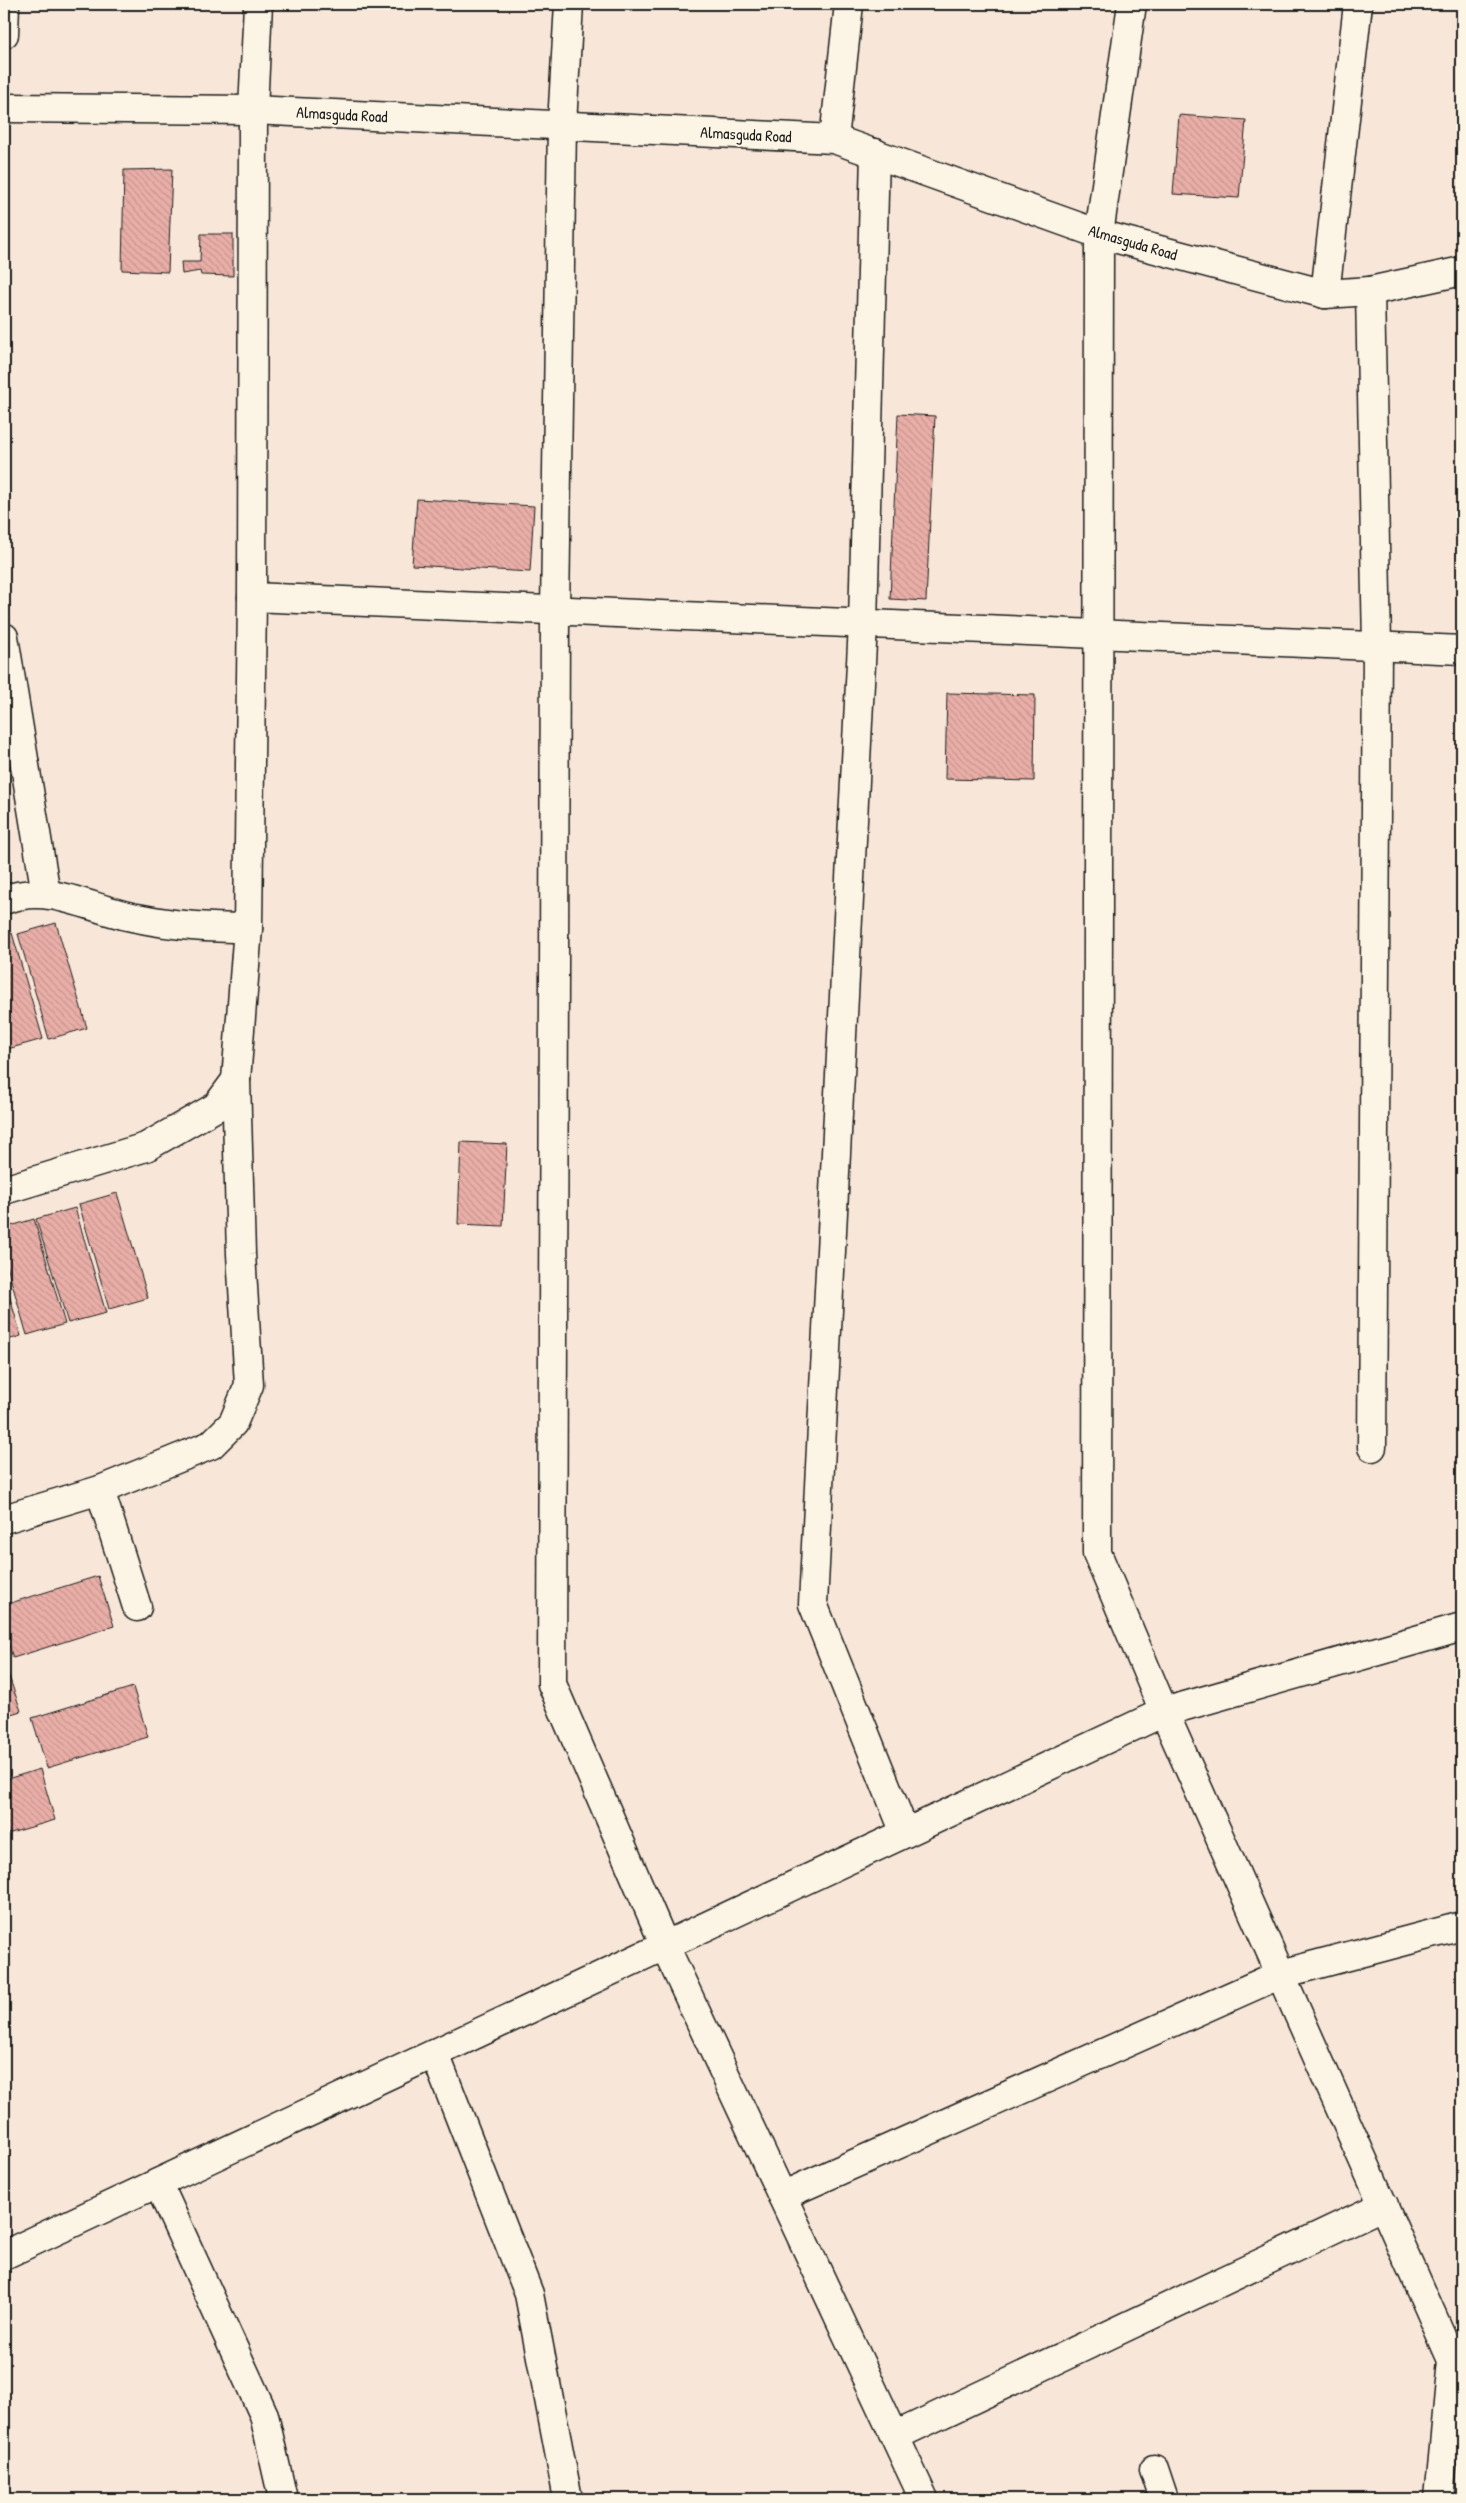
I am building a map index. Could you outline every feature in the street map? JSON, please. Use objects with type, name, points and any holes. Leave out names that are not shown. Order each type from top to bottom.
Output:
[{"type":"street","points":[[4,34],[5,4]]},
{"type":"street","points":[[4,1519],[100,1490],[211,1445],[233,1423],[249,1385],[241,1254],[236,1080],[248,928],[252,597],[253,110],[258,4]]},
{"type":"street","points":[[569,4],[562,124],[555,610],[552,1684],[666,1946],[924,2499]]},
{"type":"street","points":[[834,139],[849,4]]},
{"type":"street","points":[[1132,4],[1099,234],[1097,1553],[1164,1712],[1452,2360],[1438,2499]]},
{"type":"street","points":[[1325,294],[1358,4]]},
{"type":"street","name":"Almasguda Road","points":[[4,108],[253,110],[834,139],[1099,234],[1325,294],[1370,291],[1462,271]]},
{"type":"street","points":[[875,153],[863,624],[813,1604],[905,1833]]},
{"type":"street","points":[[1370,291],[1377,646],[1372,1447]]},
{"type":"street","points":[[252,597],[1462,650]]},
{"type":"street","points":[[4,636],[46,894]]},
{"type":"street","points":[[4,900],[21,894],[46,894],[79,901],[135,918],[200,928],[248,928]]},
{"type":"street","points":[[4,1190],[146,1147],[216,1107],[236,1080]]},
{"type":"street","points":[[100,1490],[137,1607]]},
{"type":"street","points":[[4,2255],[1164,1712],[1462,1627]]},
{"type":"street","points":[[782,2196],[1280,1974],[1462,1926]]},
{"type":"street","points":[[435,2054],[529,2294],[568,2499]]},
{"type":"street","points":[[158,2183],[264,2415],[283,2499]]},
{"type":"street","points":[[895,2436],[1384,2205]]},
{"type":"street","points":[[1154,2468],[1164,2499]]},
{"type":"building","points":[[1179,115],[1246,120],[1239,198],[1173,194]]},
{"type":"building","points":[[172,169],[168,272],[122,270],[124,170]]},
{"type":"building","points":[[201,234],[233,234],[233,276],[201,275],[200,271],[182,274],[181,262],[200,262]]},
{"type":"building","points":[[898,414],[935,416],[926,601],[890,599]]},
{"type":"building","points":[[417,499],[534,506],[530,572],[412,565]]},
{"type":"building","points":[[947,693],[1035,695],[1034,781],[945,779]]},
{"type":"building","points":[[56,923],[87,1028],[49,1039],[18,934]]},
{"type":"building","points":[[12,933],[43,1039],[4,1050],[4,936]]},
{"type":"building","points":[[461,1142],[507,1144],[503,1226],[458,1224]]},
{"type":"building","points":[[117,1193],[148,1298],[109,1309],[79,1204]]},
{"type":"building","points":[[75,1208],[106,1313],[68,1323],[36,1219]]},
{"type":"building","points":[[34,1219],[65,1324],[27,1335],[4,1256],[4,1228]]},
{"type":"building","points":[[4,1277],[21,1336],[4,1341]]},
{"type":"building","points":[[98,1576],[114,1626],[13,1658],[4,1630],[4,1605]]},
{"type":"building","points":[[4,1662],[21,1711],[4,1716]]},
{"type":"building","points":[[133,1687],[148,1737],[47,1768],[32,1718]]},
{"type":"building","points":[[40,1769],[55,1820],[4,1835],[4,1780]]}]
